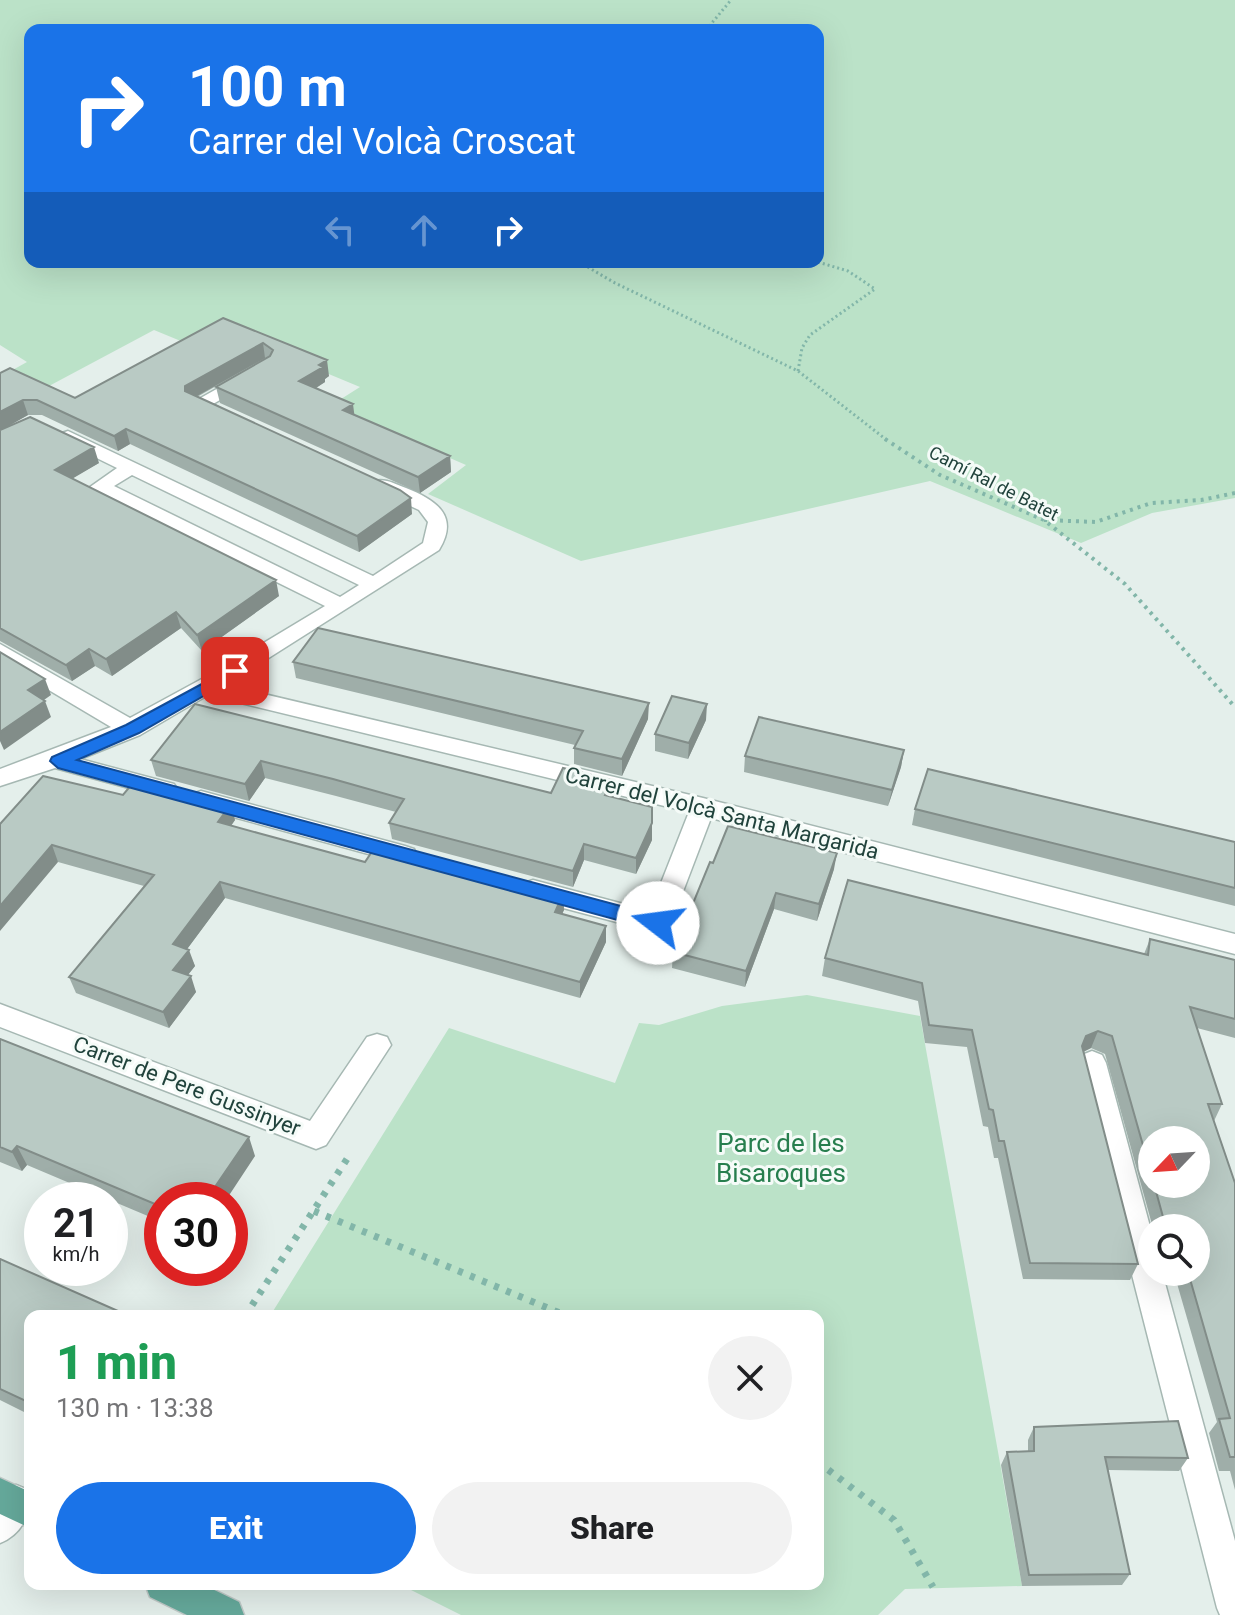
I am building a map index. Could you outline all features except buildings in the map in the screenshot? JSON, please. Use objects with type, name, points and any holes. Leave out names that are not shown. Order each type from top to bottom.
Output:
[{"type":"main road","points":[[175,1590],[226,1615]]},
{"type":"street","points":[[242,424],[199,404],[264,366]]},
{"type":"street","points":[[49,428],[373,584]]},
{"type":"street","points":[[131,467],[100,487],[340,605]]},
{"type":"street","points":[[0,778],[58,761],[132,729],[208,688],[432,546],[440,534],[439,521],[430,508],[358,475]]},
{"type":"street","points":[[0,651],[132,729]]},
{"type":"street","name":"Carrer del Volcà Santa Margarida","points":[[208,688],[703,807],[1235,944]]},
{"type":"street","points":[[58,761],[427,861]]},
{"type":"street","points":[[504,882],[658,923],[703,807]]},
{"type":"street","name":"Carrer de Pere Gussinyer","points":[[0,1015],[316,1136],[377,1045]]},
{"type":"street","points":[[1092,1063],[1235,1608]]},
{"type":"path","points":[[711,24],[731,0]]},
{"type":"path","points":[[798,371],[803,345],[828,320],[865,301],[875,289],[852,272],[824,264]]},
{"type":"path","name":"Camí Ral de Batet","points":[[589,268],[798,371],[870,429],[940,475],[1044,520],[1125,584],[1235,707]]},
{"type":"path","points":[[1044,520],[1096,522],[1151,503],[1201,500],[1235,493]]},
{"type":"path","points":[[249,1310],[352,1150],[316,1136]]},
{"type":"path","points":[[314,1211],[553,1310]]},
{"type":"path","points":[[824,1467],[894,1520],[933,1587]]},
{"type":"green space","points":[[0,0],[1235,0],[1235,498],[1152,513],[1081,543],[930,481],[581,561],[428,494],[466,465],[330,406],[360,387],[218,328],[188,344],[154,330],[49,386],[0,377],[27,362],[0,345]]},
{"type":"green space","name":"Parc de les Bisaroques","points":[[807,995],[920,1016],[1022,1586],[905,1589],[878,1615],[461,1615],[411,1590],[824,1590],[824,1310],[274,1310],[449,1028],[615,1083],[639,1023],[659,1025],[722,1006]]},
{"type":"route","points":[[235,671],[132,729],[58,761],[658,923]]}]
